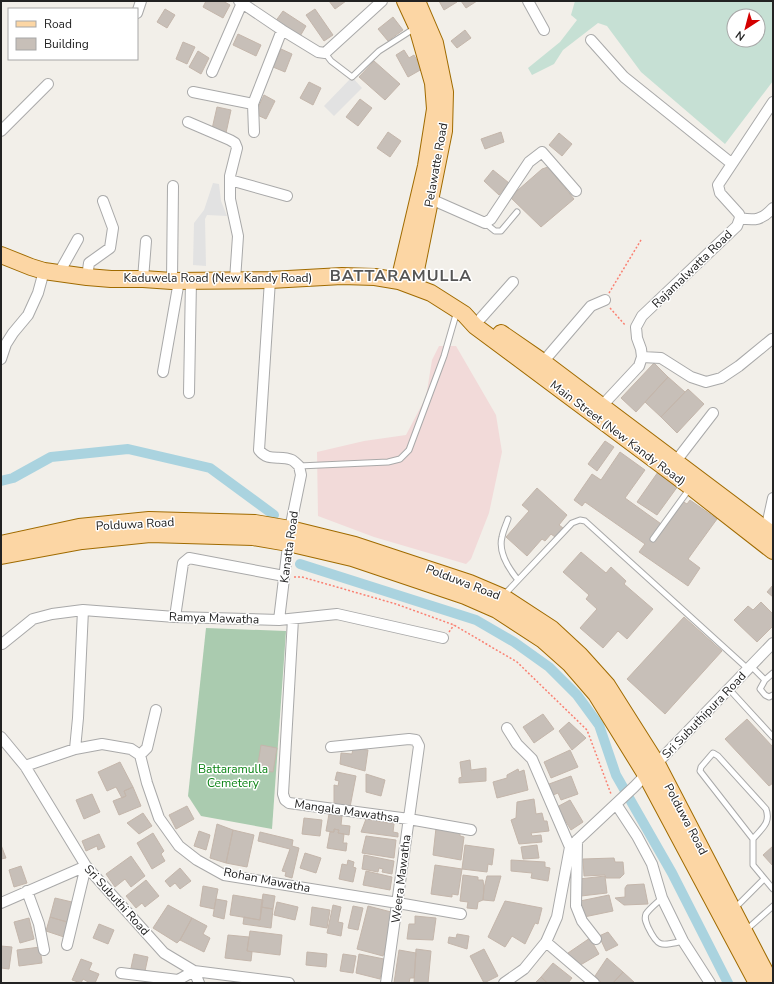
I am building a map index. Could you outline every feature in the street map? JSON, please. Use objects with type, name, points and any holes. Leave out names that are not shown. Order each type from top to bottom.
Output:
[{"type":"main road","name":"Pelawatte Road","points":[[405,1],[417,27],[433,83],[435,109],[426,166],[425,196]]},
{"type":"main road","name":"Pelawatte Road","points":[[406,283],[425,196],[444,131],[445,92],[435,43],[417,1]]},
{"type":"main road","name":"Kaduwela Road (New Kandy Road)","points":[[1,255],[31,267],[52,272],[111,279],[181,281],[270,280],[342,276],[375,277],[406,283]]},
{"type":"main road","points":[[375,277],[391,270],[411,258],[431,293]]},
{"type":"main road","name":"Main Street (New Kandy Road)","points":[[406,283],[431,293],[461,312],[475,326],[598,411],[676,462],[770,532]]},
{"type":"main road","name":"Main Street (New Kandy Road)","points":[[461,312],[480,318],[543,362],[598,411],[691,487],[773,551]]},
{"type":"main road","name":"Polduwa Road","points":[[1,544],[79,527],[149,520],[255,523],[289,536]]},
{"type":"main road","name":"Polduwa Road","points":[[1,556],[82,541],[150,534],[254,537],[289,536],[355,545],[470,583],[500,603],[552,629],[580,654],[607,685],[728,914],[739,936],[757,983]]},
{"type":"main road","name":"Polduwa Road","points":[[739,936],[771,983]]},
{"type":"street","points":[[212,72],[241,2],[318,52],[326,53],[382,1]]},
{"type":"street","points":[[528,1],[544,30]]},
{"type":"street","points":[[254,132],[253,104],[282,30]]},
{"type":"street","points":[[591,40],[624,77],[731,163]]},
{"type":"street","points":[[1,131],[48,84]]},
{"type":"street","points":[[194,92],[253,104]]},
{"type":"street","name":"Rajamalwatta Road","points":[[642,357],[636,327],[642,316],[737,226],[740,218],[739,214],[720,193],[718,184],[773,102]]},
{"type":"street","points":[[188,122],[234,143],[237,148],[230,180],[230,200],[238,236],[235,280]]},
{"type":"street","points":[[425,196],[485,223],[491,219],[529,162],[542,152],[576,191]]},
{"type":"street","points":[[230,180],[287,196]]},
{"type":"street","points":[[173,186],[189,394]]},
{"type":"street","points":[[87,277],[89,263],[110,248],[113,228],[103,201]]},
{"type":"street","points":[[740,218],[752,220],[765,217],[773,208]]},
{"type":"street","points":[[1,359],[6,344],[28,315],[38,293],[52,272],[78,239]]},
{"type":"street","points":[[143,279],[146,241]]},
{"type":"street","points":[[270,280],[259,450],[263,455],[271,458],[291,459],[300,470]]},
{"type":"street","points":[[163,372],[181,281]]},
{"type":"street","points":[[480,318],[513,282]]},
{"type":"street","points":[[543,362],[591,306],[605,300]]},
{"type":"street","points":[[598,411],[639,366],[642,357],[661,358],[691,377],[706,382],[722,378],[772,339]]},
{"type":"street","points":[[676,462],[713,414]]},
{"type":"street","name":"Kanatta Road","points":[[279,620],[289,536],[300,470]]},
{"type":"street","points":[[770,532],[773,498]]},
{"type":"street","points":[[175,617],[183,563],[189,558],[284,576]]},
{"type":"street","points":[[74,749],[78,718],[83,610]]},
{"type":"street","name":"Ramya Mawatha","points":[[1,642],[33,619],[52,614],[83,610],[175,617],[279,620],[337,614],[443,638]]},
{"type":"street","name":"Mangala Mawathsa","points":[[293,619],[283,794],[285,800],[289,803],[409,819],[470,830]]},
{"type":"street","name":"Sri Subuthipura Road","points":[[618,802],[652,770],[773,643]]},
{"type":"street","points":[[25,766],[74,749],[102,744],[131,749],[140,754],[147,748],[156,710]]},
{"type":"street","points":[[507,728],[517,744],[532,759],[574,844],[576,906],[578,915],[596,939]]},
{"type":"street","name":"Sri Subuthi Road","points":[[1,737],[25,766],[86,866],[164,953],[194,971],[288,983]]},
{"type":"street","name":"Weera Mawatha","points":[[331,747],[409,739],[416,740],[419,746],[386,983]]},
{"type":"street","name":"Rohan Mawatha","points":[[140,754],[147,783],[159,818],[180,846],[197,860],[224,875],[461,914]]},
{"type":"street","points":[[504,983],[524,969],[546,942],[557,917],[574,844],[618,802],[652,864],[662,898],[683,941],[710,983]]},
{"type":"street","points":[[1,903],[86,866]]},
{"type":"street","points":[[67,946],[86,866]]},
{"type":"street","points":[[27,891],[39,924],[44,950]]},
{"type":"street","points":[[546,942],[594,983]]},
{"type":"street","points":[[121,973],[178,980],[194,971],[199,983]]},
{"type":"lane","points":[[326,53],[332,61],[352,77],[379,51],[417,27]]},
{"type":"lane","points":[[485,223],[495,231],[501,231],[517,212]]},
{"type":"lane","points":[[300,470],[388,462],[400,459],[409,450],[461,312]]},
{"type":"lane","points":[[653,539],[691,487]]},
{"type":"lane","points":[[508,519],[501,538],[503,554],[510,570],[518,580]]},
{"type":"lane","points":[[500,603],[518,580],[572,523],[580,520],[585,521],[749,668],[765,680]]},
{"type":"lane","points":[[773,673],[765,680],[760,689],[769,697],[773,695]]},
{"type":"lane","points":[[729,689],[773,737]]},
{"type":"lane","points":[[753,839],[768,821],[766,809],[718,756],[713,753],[701,767],[700,771],[753,839],[753,865],[773,889]]},
{"type":"lane","points":[[728,914],[764,879]]},
{"type":"lane","points":[[662,898],[646,916],[645,921],[654,940],[659,944],[665,945],[683,941]]},
{"type":"lane","points":[[739,936],[773,906]]},
{"type":"path","points":[[637,338],[608,306],[605,300],[641,240]]},
{"type":"path","points":[[284,576],[302,577],[389,602],[454,625],[517,662],[586,730],[618,802]]},
{"type":"shaded area","points":[[352,77],[362,88],[334,116],[324,106]]},
{"type":"shaded area","points":[[213,183],[219,184],[221,201],[227,216],[207,215],[205,219],[206,266],[193,265],[194,223],[204,210]]},
{"type":"shaded area","points":[[439,346],[456,346],[496,415],[502,452],[489,513],[471,559],[466,564],[374,537],[318,516],[317,452],[364,441],[406,435],[426,397],[432,360]]},
{"type":"green space","points":[[575,1],[773,1],[773,81],[725,144],[641,72],[607,26],[598,23],[563,50],[554,64],[532,75],[528,68],[560,42],[577,20],[571,15]]},
{"type":"green space","name":"Battaramulla Cemetery","points":[[206,628],[286,631],[272,829],[201,816],[188,796]]},
{"type":"building","points":[[206,1],[223,1],[230,5],[223,18],[203,7]]},
{"type":"building","points":[[329,1],[346,1],[335,9]]},
{"type":"building","points":[[439,1],[456,1],[457,2],[444,10]]},
{"type":"building","points":[[461,1],[477,1],[466,8]]},
{"type":"building","points":[[165,9],[175,15],[167,28],[157,22]]},
{"type":"building","points":[[315,9],[333,35],[324,41],[306,15]]},
{"type":"building","points":[[283,11],[306,26],[299,38],[275,22]]},
{"type":"building","points":[[393,17],[403,30],[388,41],[378,29]]},
{"type":"building","points":[[465,30],[471,38],[457,48],[451,41]]},
{"type":"building","points":[[238,34],[261,45],[256,56],[233,45]]},
{"type":"building","points":[[183,42],[195,47],[187,64],[176,59]]},
{"type":"building","points":[[281,49],[292,54],[285,72],[273,67]]},
{"type":"building","points":[[404,50],[409,58],[414,55],[422,69],[408,77],[396,55]]},
{"type":"building","points":[[198,51],[209,58],[201,74],[189,67]]},
{"type":"building","points":[[374,61],[400,84],[385,100],[359,77]]},
{"type":"building","points":[[309,82],[321,88],[313,105],[300,98]]},
{"type":"building","points":[[264,95],[275,101],[266,119],[255,114]]},
{"type":"building","points":[[360,99],[372,108],[358,126],[346,117]]},
{"type":"building","points":[[217,107],[231,110],[226,133],[212,129]]},
{"type":"building","points":[[388,132],[401,141],[390,157],[377,148]]},
{"type":"building","points":[[501,132],[504,142],[485,149],[481,139]]},
{"type":"building","points":[[559,133],[572,144],[562,156],[549,145]]},
{"type":"building","points":[[548,167],[574,199],[541,227],[510,197],[542,169]]},
{"type":"building","points":[[493,170],[509,183],[499,195],[484,181]]},
{"type":"building","points":[[654,363],[668,377],[636,412],[621,398]]},
{"type":"building","points":[[668,377],[685,392],[661,417],[645,402]]},
{"type":"building","points":[[688,389],[704,404],[677,433],[661,417]]},
{"type":"building","points":[[605,441],[614,447],[597,471],[588,464]]},
{"type":"building","points":[[620,452],[645,470],[625,498],[664,526],[682,501],[687,504],[690,500],[717,519],[688,559],[700,568],[688,586],[639,552],[645,544],[585,502],[582,506],[574,500],[592,474],[601,480]]},
{"type":"building","points":[[658,472],[678,486],[657,515],[637,502]]},
{"type":"building","points":[[537,488],[567,515],[559,525],[563,528],[555,537],[551,534],[545,541],[542,539],[527,556],[506,537],[529,511],[522,505]]},
{"type":"building","points":[[581,552],[606,573],[611,567],[626,581],[624,584],[653,609],[627,639],[618,631],[603,648],[580,628],[597,609],[586,599],[589,595],[563,572]]},
{"type":"building","points":[[773,585],[773,597],[767,592]]},
{"type":"building","points":[[761,602],[773,614],[773,626],[757,642],[734,620],[748,606],[753,610]]},
{"type":"building","points":[[684,617],[722,651],[665,714],[627,679]]},
{"type":"building","points":[[543,714],[554,729],[534,743],[523,727]]},
{"type":"building","points":[[747,719],[773,747],[773,783],[769,786],[725,739]]},
{"type":"building","points":[[569,722],[586,738],[572,750],[559,731]]},
{"type":"building","points":[[261,745],[277,748],[273,772],[257,770]]},
{"type":"building","points":[[353,748],[368,750],[365,771],[340,764],[341,753],[352,754]]},
{"type":"building","points":[[570,750],[578,767],[551,778],[544,762]]},
{"type":"building","points":[[470,760],[471,770],[486,768],[486,781],[459,783],[459,778],[462,777],[460,762]]},
{"type":"building","points":[[120,762],[133,787],[124,791],[126,796],[122,798],[116,787],[107,791],[98,772]]},
{"type":"building","points":[[518,769],[519,772],[524,770],[528,790],[497,798],[493,782],[507,778],[507,775]]},
{"type":"building","points":[[337,772],[356,776],[350,807],[334,804],[334,785],[338,786],[339,781],[335,780]]},
{"type":"building","points":[[366,774],[385,780],[381,796],[366,792]]},
{"type":"building","points":[[571,776],[578,794],[561,800],[558,793],[553,795],[549,784]]},
{"type":"building","points":[[133,787],[141,806],[119,815],[113,801],[126,796],[124,791]]},
{"type":"building","points":[[92,794],[100,812],[84,819],[76,800]]},
{"type":"building","points":[[534,799],[536,814],[542,813],[544,821],[547,821],[549,831],[531,833],[532,836],[541,835],[542,842],[519,844],[511,820],[516,818],[517,802]]},
{"type":"building","points":[[570,800],[583,822],[571,830],[557,807]]},
{"type":"building","points":[[187,806],[194,819],[176,829],[169,815]]},
{"type":"building","points":[[143,813],[152,826],[139,834],[127,823]]},
{"type":"building","points":[[329,814],[342,816],[341,825],[350,826],[349,835],[338,833],[339,830],[334,829],[334,832],[326,831]]},
{"type":"building","points":[[304,818],[322,820],[320,836],[302,834]]},
{"type":"building","points":[[366,819],[394,824],[393,832],[398,833],[398,837],[361,832]]},
{"type":"building","points":[[217,824],[233,830],[226,863],[210,858]]},
{"type":"building","points":[[436,828],[460,830],[460,836],[464,837],[461,860],[433,855]]},
{"type":"building","points":[[334,829],[339,830],[338,833],[344,834],[343,843],[347,843],[346,851],[327,848],[330,832],[334,832]]},
{"type":"building","points":[[233,830],[254,835],[247,867],[226,863]]},
{"type":"building","points":[[199,831],[210,835],[206,850],[194,846]]},
{"type":"building","points":[[260,832],[293,840],[292,846],[299,848],[292,878],[285,876],[286,872],[282,871],[290,849],[258,841]]},
{"type":"building","points":[[153,833],[164,851],[161,854],[165,861],[152,869],[137,843]]},
{"type":"building","points":[[99,834],[105,847],[98,850],[97,846],[86,851],[82,841]]},
{"type":"building","points":[[366,836],[396,840],[394,858],[362,853]]},
{"type":"building","points":[[1,845],[6,858],[1,859]]},
{"type":"building","points":[[465,845],[494,849],[492,865],[488,864],[487,872],[462,869]]},
{"type":"building","points":[[537,845],[539,858],[523,859],[521,847]]},
{"type":"building","points":[[773,846],[773,866],[763,855]]},
{"type":"building","points":[[305,853],[321,858],[316,873],[300,868]]},
{"type":"building","points":[[364,855],[394,861],[392,874],[382,872],[383,869],[379,868],[378,872],[362,869]]},
{"type":"building","points":[[131,856],[145,876],[131,887],[125,879],[115,887],[106,874]]},
{"type":"building","points":[[614,858],[615,862],[623,862],[624,874],[620,878],[606,878],[605,875],[584,876],[583,859]]},
{"type":"building","points":[[348,860],[354,862],[353,867],[356,868],[353,882],[339,879],[342,864],[347,865]]},
{"type":"building","points":[[511,860],[545,862],[545,867],[550,868],[548,881],[531,878],[532,873],[511,871]]},
{"type":"building","points":[[435,865],[462,869],[458,895],[452,894],[452,897],[431,894]]},
{"type":"building","points":[[21,866],[27,883],[14,887],[9,870]]},
{"type":"building","points":[[180,868],[191,881],[180,889],[175,883],[170,887],[165,881]]},
{"type":"building","points":[[366,871],[392,877],[390,890],[363,885]]},
{"type":"building","points":[[463,875],[478,877],[478,880],[483,880],[483,900],[478,902],[477,909],[467,908],[468,902],[460,901]]},
{"type":"building","points":[[487,876],[501,876],[494,901],[483,900]]},
{"type":"building","points":[[605,876],[607,893],[581,896],[579,879]]},
{"type":"building","points":[[146,880],[159,896],[145,907],[142,903],[136,908],[126,896]]},
{"type":"building","points":[[644,884],[648,904],[624,905],[615,898],[625,897],[625,888],[627,885]]},
{"type":"building","points":[[203,886],[218,889],[214,909],[200,906]]},
{"type":"building","points":[[263,894],[275,896],[273,909],[261,907]]},
{"type":"building","points":[[233,895],[263,900],[260,920],[230,915]]},
{"type":"building","points":[[609,895],[613,911],[584,917],[580,901]]},
{"type":"building","points":[[55,898],[72,902],[67,922],[50,917]]},
{"type":"building","points":[[216,899],[227,901],[224,919],[213,916]]},
{"type":"building","points":[[505,901],[542,908],[538,924],[535,923],[525,944],[512,936],[505,947],[488,937]]},
{"type":"building","points":[[277,902],[298,907],[295,920],[274,915]]},
{"type":"building","points":[[168,905],[192,918],[177,943],[153,928]]},
{"type":"building","points":[[333,905],[341,907],[338,922],[343,923],[341,936],[327,933]]},
{"type":"building","points":[[353,906],[363,908],[358,930],[348,928]]},
{"type":"building","points":[[368,906],[395,913],[383,956],[357,949]]},
{"type":"building","points":[[261,907],[273,909],[271,928],[243,924],[244,917],[260,920]]},
{"type":"building","points":[[312,907],[330,910],[327,928],[310,925]]},
{"type":"building","points":[[415,916],[436,918],[433,940],[407,939],[409,924],[415,924]]},
{"type":"building","points":[[50,917],[67,922],[64,937],[46,931]]},
{"type":"building","points":[[29,918],[34,939],[20,943],[14,922]]},
{"type":"building","points":[[192,918],[207,926],[203,934],[210,938],[204,952],[180,940]]},
{"type":"building","points":[[99,924],[114,930],[108,944],[93,938]]},
{"type":"building","points":[[250,931],[282,935],[280,955],[247,951]]},
{"type":"building","points":[[608,932],[618,945],[606,951],[599,936]]},
{"type":"building","points":[[457,934],[469,936],[467,949],[448,943],[449,937],[456,938]]},
{"type":"building","points":[[228,935],[249,937],[247,951],[252,952],[251,961],[225,958]]},
{"type":"building","points":[[590,938],[599,954],[577,967],[568,953]]},
{"type":"building","points":[[1,946],[12,947],[9,969],[1,968]]},
{"type":"building","points":[[40,947],[42,963],[19,966],[17,950]]},
{"type":"building","points":[[416,949],[431,951],[428,983],[414,983]]},
{"type":"building","points":[[484,949],[498,976],[484,983],[470,956]]},
{"type":"building","points":[[399,950],[416,953],[414,978],[410,978],[409,983],[394,983]]},
{"type":"building","points":[[307,952],[327,954],[326,967],[306,965]]},
{"type":"building","points":[[134,954],[148,957],[145,971],[131,968]]},
{"type":"building","points":[[343,954],[356,956],[353,973],[340,971]]},
{"type":"building","points":[[359,954],[384,959],[380,979],[356,973]]},
{"type":"building","points":[[607,958],[623,972],[613,983],[602,983],[595,976]]},
{"type":"building","points":[[81,959],[92,963],[89,970],[99,974],[95,983],[90,983],[83,979],[81,983],[72,980]]},
{"type":"building","points":[[553,963],[572,978],[568,983],[548,983],[541,977]]},
{"type":"building","points":[[623,972],[635,983],[613,983]]},
{"type":"building","points":[[541,977],[547,983],[535,983]]},
{"type":"waterway","points":[[1,481],[13,478],[51,457],[128,449],[210,468],[274,515]]},
{"type":"waterway","points":[[300,564],[476,620],[514,642],[549,667],[577,695],[599,725],[616,775],[672,873],[728,983]]},
{"type":"district","name":"BATTARAMULLA","points":[[401,276]]}]
